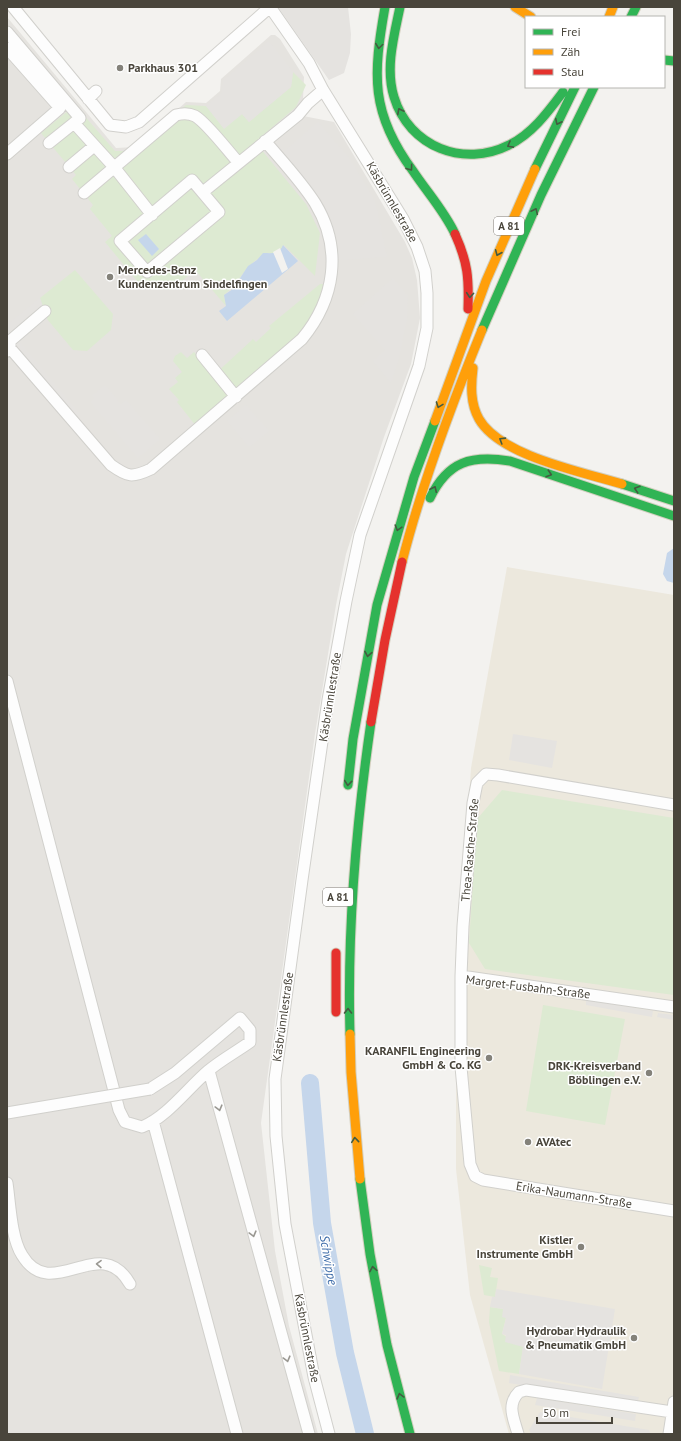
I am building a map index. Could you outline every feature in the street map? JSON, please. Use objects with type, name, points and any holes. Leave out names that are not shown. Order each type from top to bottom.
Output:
[{"type":"main road","points":[[385,7],[376,70],[376,85],[381,111],[389,133],[401,155],[446,215],[464,252],[470,274],[471,285],[467,313],[453,368]]},
{"type":"main road","points":[[400,7],[392,53],[391,77],[394,98],[398,110],[409,126],[422,139],[437,148],[448,153],[474,156],[487,154],[509,146],[539,123],[565,88]]},
{"type":"main road","points":[[515,7],[529,16]]},
{"type":"main road","points":[[632,16],[636,7]]},
{"type":"main road","name":"A 81","points":[[346,798],[353,739],[382,585],[414,477],[453,368],[506,233],[575,88]]},
{"type":"main road","name":"A 81","points":[[410,1434],[386,1340],[365,1226],[351,1102],[348,1028],[350,922],[353,853],[358,806],[378,676],[392,605],[411,533],[427,482],[445,428],[478,342],[518,246],[566,142],[593,88]]},
{"type":"main road","points":[[478,342],[470,388],[478,416],[491,434],[529,454],[674,501]]},
{"type":"main road","points":[[392,605],[434,488],[444,474],[452,467],[464,462],[490,458],[510,461],[674,516]]},
{"type":"main road","points":[[336,942],[336,1025]]},
{"type":"street","points":[[14,7],[54,47],[92,95],[110,125],[126,127],[139,122],[270,7]]},
{"type":"street","name":"Käsbrünnlestraße","points":[[270,7],[289,32],[323,90],[403,218],[417,247],[424,271],[427,293],[427,328],[419,366],[360,535],[346,601],[328,700],[275,1080],[276,1136],[285,1224],[314,1377],[329,1434]]},
{"type":"street","points":[[7,32],[80,118],[49,143]]},
{"type":"street","points":[[7,48],[60,108],[7,154]]},
{"type":"street","points":[[203,192],[238,162],[298,115],[308,102],[323,90]]},
{"type":"street","points":[[84,193],[176,115],[187,114],[199,119],[238,162]]},
{"type":"street","points":[[74,123],[114,167],[152,215]]},
{"type":"street","points":[[45,311],[10,340],[9,350],[111,466],[126,476],[139,474],[151,469],[302,339],[313,325],[329,293],[331,277],[331,249],[326,226],[316,204],[265,141]]},
{"type":"street","points":[[69,167],[94,146]]},
{"type":"street","points":[[192,180],[203,192],[220,212],[147,272],[120,240],[152,215],[192,180]]},
{"type":"street","points":[[202,355],[236,397]]},
{"type":"street","points":[[7,681],[119,1110],[125,1122],[142,1127],[153,1121],[209,1071],[250,1042],[250,1030],[240,1018],[175,1073],[150,1089],[7,1113]]},
{"type":"street","name":"Thea-Rasche-Straße","points":[[461,976],[469,839],[473,803],[477,783],[481,778],[486,774],[498,775],[674,805]]},
{"type":"street","name":"Margret-Fusbahn-Straße","points":[[475,1176],[470,1164],[461,1068],[461,976],[674,1007]]},
{"type":"street","points":[[209,1071],[309,1434]]},
{"type":"street","points":[[153,1121],[238,1434]]},
{"type":"street","name":"Erika-Naumann-Straße","points":[[475,1176],[483,1180],[674,1211]]},
{"type":"street","points":[[7,1183],[16,1237],[22,1254],[34,1269],[49,1274],[54,1274],[91,1264],[103,1263],[123,1273],[130,1284]]},
{"type":"street","points":[[518,1434],[511,1411],[511,1404],[519,1392],[526,1390],[673,1407],[669,1434]]},
{"type":"shaded area","points":[[278,7],[348,7],[351,34],[350,53],[344,73],[329,80]]},
{"type":"shaded area","points":[[7,17],[116,148],[135,147],[186,102],[206,103],[220,91],[221,79],[271,35],[275,35],[280,39],[304,77],[303,99],[298,115],[334,122],[405,242],[412,258],[417,280],[420,318],[411,364],[384,437],[346,554],[336,605],[315,734],[261,1123],[275,1251],[289,1326],[318,1434],[7,1434]]},
{"type":"shaded area","points":[[269,41],[293,72],[291,87],[249,122],[242,114],[224,129],[206,106],[222,93],[223,81]]},
{"type":"shaded area","points":[[318,122],[350,159],[375,201],[387,257],[337,260],[328,219],[281,154]]},
{"type":"shaded area","points":[[393,278],[408,296],[407,320],[398,361],[391,383],[373,361],[385,350],[353,314]]},
{"type":"shaded area","points":[[40,298],[47,319],[20,342],[80,414],[75,419],[13,345],[7,334],[7,325]]},
{"type":"shaded area","points":[[105,385],[121,404],[126,400],[160,439],[138,458],[90,402],[94,398],[92,396]]},
{"type":"shaded area","points":[[246,405],[269,431],[249,447],[227,421]]},
{"type":"shaded area","points":[[507,567],[674,595],[674,1434],[509,1434],[470,1295],[456,1169],[456,989],[471,768]]},
{"type":"shaded area","points":[[513,734],[557,741],[552,768],[509,760]]},
{"type":"shaded area","points":[[586,1000],[653,1011],[652,1017],[586,1005]]},
{"type":"shaded area","points":[[658,1013],[674,1015],[674,1020],[657,1017]]},
{"type":"shaded area","points":[[496,1289],[615,1309],[602,1389],[519,1374],[523,1347],[505,1342],[506,1335],[502,1334],[506,1318],[502,1317],[503,1309],[490,1307],[492,1297],[495,1297]]},
{"type":"shaded area","points":[[510,1375],[639,1397],[637,1404],[509,1383]]},
{"type":"shaded area","points":[[537,1398],[636,1414],[635,1421],[535,1405]]},
{"type":"shaded area","points":[[540,1412],[649,1430],[651,1434],[531,1434],[529,1430]]},
{"type":"green space","points":[[293,72],[306,85],[296,107],[255,142],[306,204],[320,233],[315,276],[284,245],[282,249],[273,255],[269,253],[254,261],[224,295],[226,306],[195,270],[171,290],[142,287],[105,242],[112,236],[90,209],[93,205],[72,179],[76,175],[41,133],[75,105],[115,151],[130,151],[186,105],[206,106],[224,128],[242,114],[249,122],[291,87]]},
{"type":"green space","points":[[75,270],[113,314],[111,330],[87,351],[73,350],[47,319],[40,298]]},
{"type":"green space","points":[[320,284],[325,284],[318,309],[304,331],[196,426],[177,402],[179,400],[169,389],[178,382],[175,378],[182,372],[173,361],[175,356],[181,352],[187,358],[194,352],[214,375],[253,339],[256,342],[271,328],[269,326]]},
{"type":"green space","points":[[502,790],[674,818],[674,995],[485,969],[469,943],[477,819]]},
{"type":"green space","points":[[543,1005],[625,1019],[605,1125],[526,1111]]},
{"type":"green space","points":[[479,1265],[492,1268],[490,1277],[498,1278],[495,1297],[484,1295]]},
{"type":"green space","points":[[490,1307],[503,1309],[506,1318],[502,1334],[523,1347],[519,1374],[499,1371],[489,1322]]},
{"type":"water","points":[[146,234],[159,249],[152,256],[138,240]]},
{"type":"water","points":[[283,245],[298,261],[227,321],[219,311],[226,306],[224,295],[233,289],[248,266],[257,260],[263,253],[277,252]]},
{"type":"water","points":[[674,548],[674,583],[667,581],[663,574],[667,553]]},
{"type":"pier","points":[[280,248],[288,269],[282,273],[273,252]]},
{"type":"waterway","name":"Schwippe","points":[[310,1083],[322,1223],[345,1353],[365,1434]]},
{"type":"traffic: fast","points":[[385,7],[378,53],[377,73],[378,93],[382,112],[399,150],[441,210],[455,234]]},
{"type":"traffic: fast","points":[[400,7],[390,63],[391,86],[394,97],[401,114],[412,129],[425,140],[440,148],[457,153],[474,154],[492,152],[509,145],[532,129],[563,92]]},
{"type":"traffic: fast","points":[[632,16],[636,7]]},
{"type":"traffic: fast","points":[[665,60],[674,61]]},
{"type":"traffic: fast","points":[[535,169],[575,88]]},
{"type":"traffic: fast","points":[[482,330],[541,195],[594,88]]},
{"type":"traffic: fast","points":[[348,785],[353,739],[377,605],[414,477],[435,421]]},
{"type":"traffic: fast","points":[[430,498],[437,486],[453,468],[472,460],[496,459],[510,461],[674,516]]},
{"type":"traffic: fast","points":[[622,484],[674,501]]},
{"type":"traffic: fast","points":[[350,1034],[349,995],[351,916],[361,799],[371,722]]},
{"type":"traffic: fast","points":[[360,1179],[370,1254],[387,1345],[410,1434]]},
{"type":"traffic: slow","points":[[515,7],[529,16]]},
{"type":"traffic: slow","points":[[609,16],[613,7]]},
{"type":"traffic: slow","points":[[435,421],[486,281],[535,169]]},
{"type":"traffic: slow","points":[[402,562],[428,474],[459,387],[482,330]]},
{"type":"traffic: slow","points":[[473,368],[472,387],[474,407],[479,419],[490,432],[505,443],[523,453],[565,468],[622,484]]},
{"type":"traffic: slow","points":[[350,1034],[351,1072],[360,1179]]},
{"type":"traffic: jam","points":[[455,234],[463,254],[467,271],[468,309]]},
{"type":"traffic: jam","points":[[371,722],[385,640],[402,562]]},
{"type":"traffic: jam","points":[[336,953],[336,1012]]},
{"type":"place","name":"Parkhaus 301","points":[[120,68]]},
{"type":"place","name":"Mercedes-Benz Kundenzentrum Sindelfingen","points":[[110,277]]},
{"type":"place","name":"KARANFIL Engineering GmbH & Co. KG","points":[[489,1058]]},
{"type":"place","name":"DRK-Kreisverband Böblingen e.V.","points":[[649,1073]]},
{"type":"place","name":"AVAtec","points":[[528,1142]]},
{"type":"place","name":"Kistler Instrumente GmbH","points":[[581,1247]]},
{"type":"place","name":"Hydrobar Hydraulik & Pneumatik GmbH","points":[[634,1338]]}]
